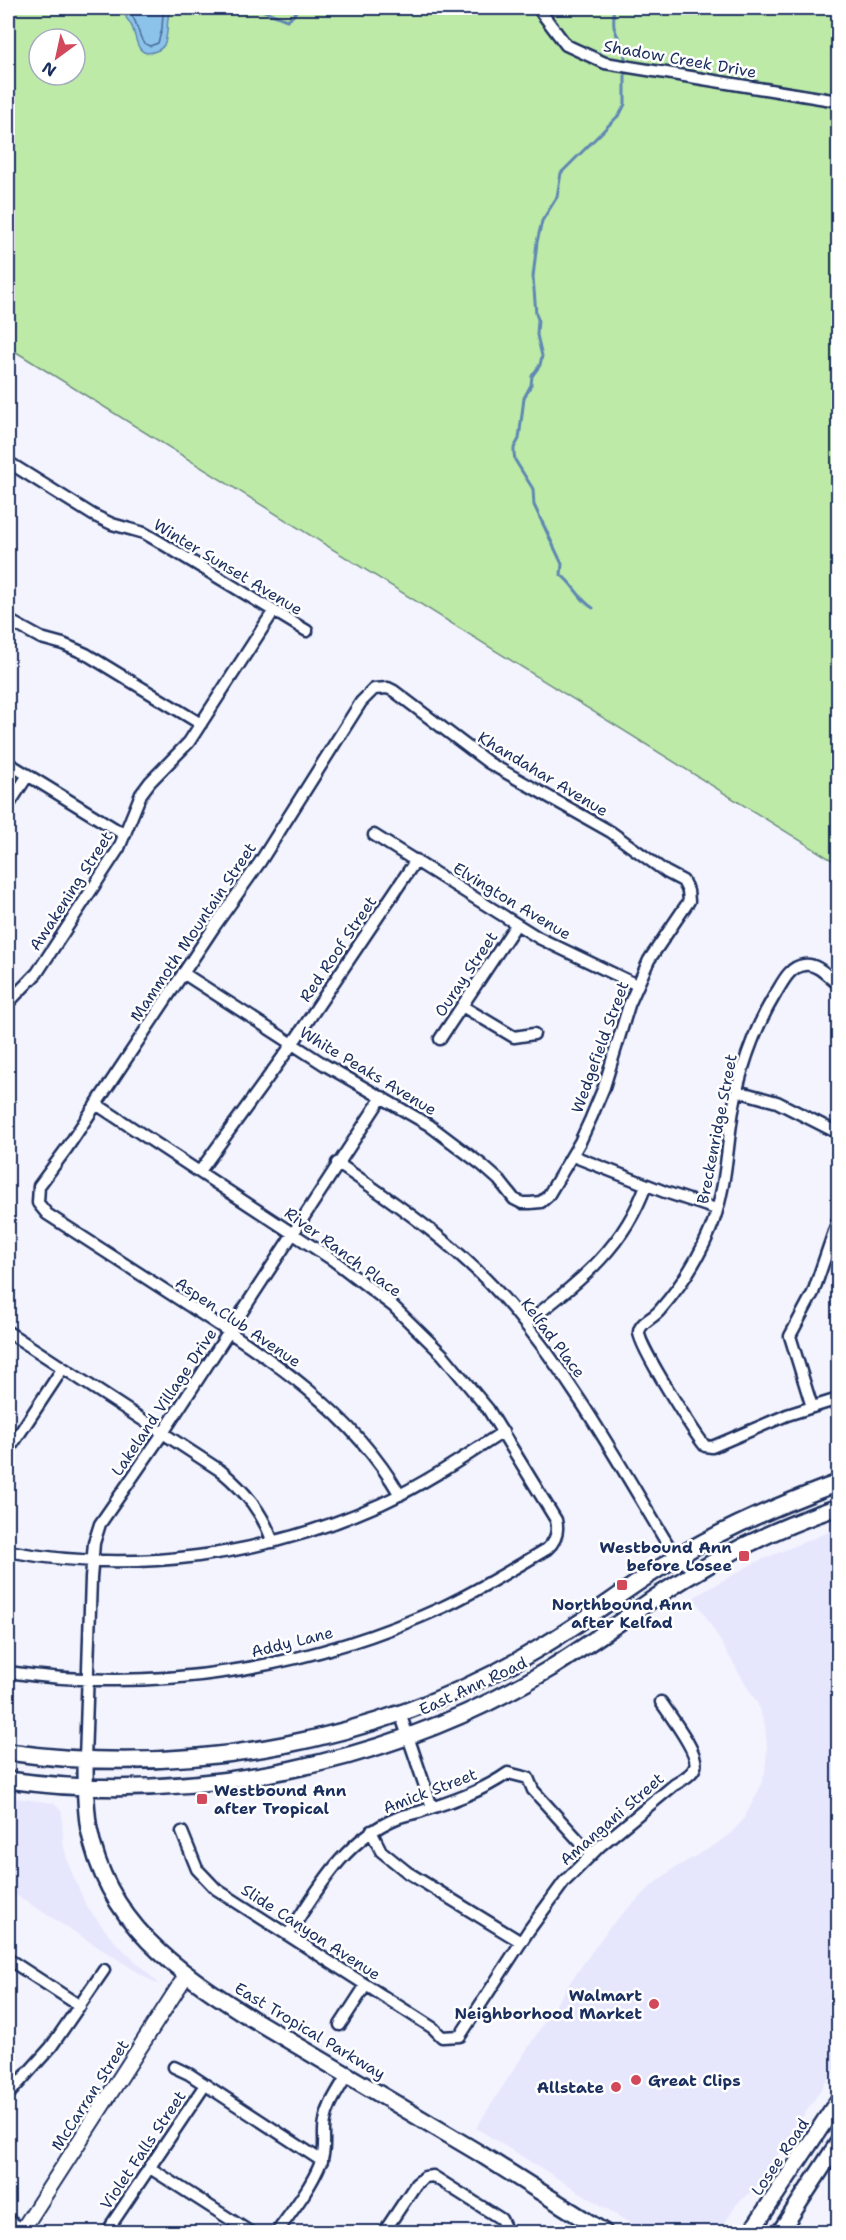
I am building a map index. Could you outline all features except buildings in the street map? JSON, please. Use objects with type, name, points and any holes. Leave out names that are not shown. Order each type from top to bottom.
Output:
[{"type":"main road","name":"East Ann Road","points":[[85,1760],[188,1757],[272,1747],[353,1729],[400,1713],[456,1691],[540,1648],[676,1558],[750,1518],[838,1483]]},
{"type":"main road","name":"East Ann Road","points":[[85,1788],[175,1786],[247,1778],[315,1764],[407,1735],[465,1712],[538,1676],[698,1572],[770,1534],[838,1507]]},
{"type":"main road","points":[[8,1752],[85,1760]]},
{"type":"main road","name":"East Tropical Parkway","points":[[85,1760],[89,1827],[107,1884],[130,1922],[167,1960],[251,2018],[479,2153],[604,2232]]},
{"type":"main road","points":[[8,1780],[85,1788]]},
{"type":"main road","name":"Losee Road","points":[[751,2232],[838,2101]]},
{"type":"main road","points":[[780,2232],[838,2143]]},
{"type":"street","name":"Shadow Creek Drive","points":[[538,8],[566,45],[605,63],[838,102]]},
{"type":"street","name":"Winter Sunset Avenue","points":[[8,462],[93,515],[112,524],[144,533],[307,631]]},
{"type":"street","name":"Awakening Street","points":[[8,1003],[37,973],[119,848],[141,794],[189,742],[273,612]]},
{"type":"street","points":[[8,620],[41,638],[72,647],[86,654],[201,724]]},
{"type":"street","name":"Mammoth Mountain Street","points":[[38,1199],[39,1186],[260,862],[362,702],[374,688],[380,688]]},
{"type":"street","name":"Khandahar Avenue","points":[[380,688],[394,691],[489,763],[611,832],[682,881],[688,891]]},
{"type":"street","points":[[8,763],[125,835]]},
{"type":"street","points":[[8,806],[28,775]]},
{"type":"street","name":"Elvington Avenue","points":[[374,835],[516,925],[638,985]]},
{"type":"street","name":"Red Roof Street","points":[[200,1171],[293,1043],[416,860]]},
{"type":"street","name":"Wedgefield Street","points":[[530,1203],[541,1202],[548,1196],[573,1156],[604,1087],[625,1016],[638,985],[658,944],[689,901],[688,891]]},
{"type":"street","name":"Ouray Street","points":[[440,1039],[516,925]]},
{"type":"street","name":"Breckenridge Street","points":[[812,1407],[787,1415],[712,1447],[705,1446],[653,1364],[639,1332],[642,1325],[658,1313],[692,1267],[710,1230],[725,1177],[737,1091],[746,1056],[762,1019],[790,972],[806,965],[815,966],[838,984]]},
{"type":"street","name":"White Peaks Avenue","points":[[183,973],[325,1065],[410,1112],[461,1148],[499,1180],[514,1198],[522,1203],[530,1203]]},
{"type":"street","points":[[462,1006],[514,1037],[534,1034]]},
{"type":"street","points":[[737,1091],[777,1102],[838,1133]]},
{"type":"street","name":"Lakeland Village Drive","points":[[85,1760],[86,1680],[92,1562],[94,1543],[100,1524],[163,1433],[382,1097]]},
{"type":"street","name":"River Ranch Place","points":[[96,1104],[200,1171],[362,1281],[420,1332],[466,1381],[503,1432],[556,1520],[558,1528],[556,1537]]},
{"type":"street","points":[[573,1156],[646,1185],[716,1209]]},
{"type":"street","name":"Kelfad Place","points":[[338,1163],[410,1214],[453,1250],[484,1278],[525,1324],[568,1381],[676,1558],[698,1572]]},
{"type":"street","points":[[525,1324],[575,1286],[600,1262],[627,1226],[646,1185]]},
{"type":"street","name":"Aspen Club Avenue","points":[[38,1199],[38,1203],[47,1214],[270,1360],[329,1407],[367,1446],[400,1495]]},
{"type":"street","points":[[838,1220],[813,1293],[790,1336],[812,1407],[838,1399]]},
{"type":"street","points":[[8,1332],[237,1484],[258,1509],[266,1522],[273,1542]]},
{"type":"street","points":[[8,1451],[63,1368]]},
{"type":"street","points":[[8,1551],[92,1562],[126,1562],[224,1552],[273,1542],[353,1516],[400,1495],[503,1432]]},
{"type":"street","name":"Addy Lane","points":[[8,1672],[44,1678],[123,1681],[191,1677],[280,1662],[324,1651],[411,1621],[445,1606],[547,1549],[554,1543],[556,1537]]},
{"type":"street","name":"Amangani Street","points":[[447,2038],[460,2036],[467,2029],[471,2018],[549,1900],[591,1854],[686,1777],[695,1767],[697,1759],[693,1750],[662,1702]]},
{"type":"street","points":[[400,1713],[432,1807]]},
{"type":"street","name":"Amick Street","points":[[288,1935],[336,1863],[371,1831],[399,1817],[481,1790],[508,1773],[528,1778],[533,1790],[591,1854]]},
{"type":"street","points":[[371,1831],[381,1851],[407,1872],[521,1942]]},
{"type":"street","name":"Slide Canyon Avenue","points":[[182,1832],[192,1860],[205,1879],[216,1889],[447,2038]]},
{"type":"street","points":[[8,1959],[80,2006]]},
{"type":"street","points":[[8,2095],[51,2047],[104,1970]]},
{"type":"street","name":"McCarran Street","points":[[22,2231],[187,1974]]},
{"type":"street","points":[[340,2025],[366,1985]]},
{"type":"street","points":[[174,2067],[322,2160]]},
{"type":"street","points":[[277,2232],[310,2184],[322,2160],[326,2143],[325,2122],[332,2101],[347,2075]]},
{"type":"street","name":"Violet Falls Street","points":[[108,2232],[205,2085]]},
{"type":"street","points":[[150,2168],[250,2232]]},
{"type":"street","points":[[384,2232],[416,2184],[424,2177],[433,2176],[501,2219],[507,2231]]},
{"type":"street","points":[[8,2220],[22,2231]]},
{"type":"shaded area","points":[[838,1528],[838,2064],[756,2187],[737,2204],[719,2232],[644,2232],[476,2128],[571,1981],[608,1929],[655,1883],[732,1832],[743,1820],[759,1790],[765,1772],[767,1749],[765,1725],[757,1703],[694,1597],[756,1562]]},
{"type":"shaded area","points":[[8,1797],[54,1803],[62,1812],[63,1842],[68,1863],[86,1906],[115,1942],[158,1985],[8,1890]]},
{"type":"green space","points":[[8,8],[838,8],[838,864],[8,347]]},
{"type":"water","points":[[128,8],[182,8],[169,13],[166,41],[158,50],[149,53],[140,49],[126,17]]},
{"type":"waterway","points":[[257,8],[287,20],[298,8]]},
{"type":"waterway","points":[[612,8],[614,27],[623,47],[625,63]]},
{"type":"waterway","points":[[593,608],[561,575],[562,564],[534,505],[533,489],[515,460],[514,448],[519,439],[524,398],[542,356],[537,335],[538,319],[533,277],[542,221],[557,197],[561,173],[620,114],[625,104],[625,69]]},
{"type":"place","name":"Westbound Ann before Losee","points":[[744,1556]]},
{"type":"place","name":"Northbound Ann after Kelfad","points":[[622,1585]]},
{"type":"place","name":"Westbound Ann after Tropical","points":[[202,1799]]},
{"type":"place","name":"Walmart Neighborhood Market","points":[[654,2004]]},
{"type":"place","name":"Great Clips","points":[[636,2080]]},
{"type":"place","name":"Allstate","points":[[616,2087]]}]
